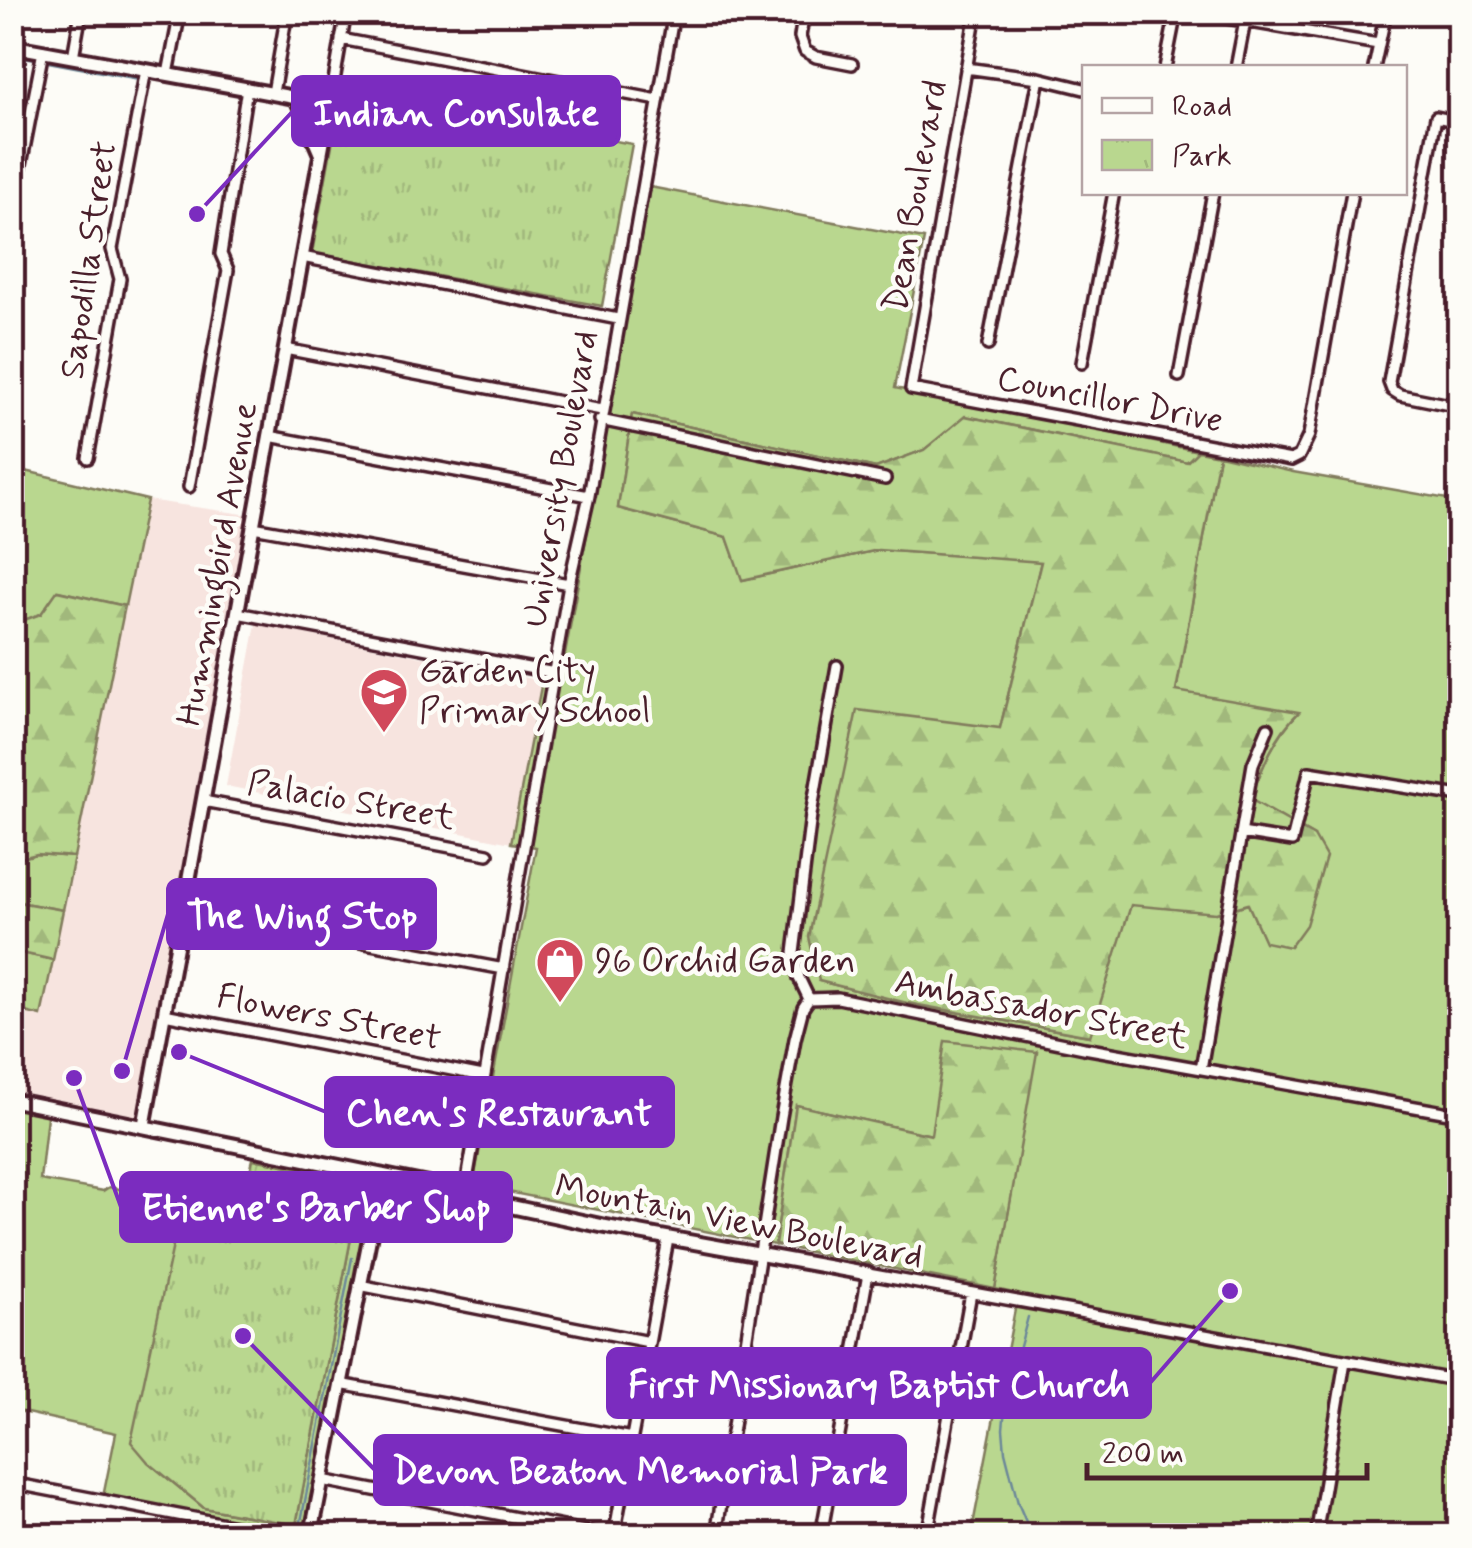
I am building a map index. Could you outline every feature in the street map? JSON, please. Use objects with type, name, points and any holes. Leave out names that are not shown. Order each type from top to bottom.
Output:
[{"type":"street","points":[[73,57],[81,12]]},
{"type":"street","points":[[168,74],[180,12]]},
{"type":"street","points":[[273,93],[287,12]]},
{"type":"street","name":"Hummingbird Avenue","points":[[144,1125],[346,12]]},
{"type":"street","name":"University Boulevard","points":[[466,1192],[569,584],[589,496],[674,12]]},
{"type":"street","points":[[804,12],[800,38],[805,51],[852,64]]},
{"type":"street","name":"Dean Boulevard","points":[[911,389],[976,12]]},
{"type":"street","points":[[1166,65],[1176,12]]},
{"type":"street","points":[[1192,12],[1378,44]]},
{"type":"street","points":[[1374,65],[1386,12]]},
{"type":"street","points":[[1237,65],[1245,21]]},
{"type":"street","points":[[340,39],[658,100]]},
{"type":"street","points":[[12,46],[330,104]]},
{"type":"street","points":[[12,211],[43,51]]},
{"type":"street","points":[[966,68],[1082,89]]},
{"type":"street","name":"Sapodilla Street","points":[[88,458],[120,279],[112,248],[146,70]]},
{"type":"street","points":[[988,345],[1038,78]]},
{"type":"street","points":[[189,487],[228,270],[221,254],[247,88]]},
{"type":"street","points":[[296,98],[320,154]]},
{"type":"street","points":[[1460,122],[1436,116],[1390,371],[1392,390],[1410,398],[1460,407]]},
{"type":"street","points":[[1082,363],[1113,195]]},
{"type":"street","points":[[1179,376],[1212,195]]},
{"type":"street","name":"Councillor Drive","points":[[911,389],[1285,461],[1299,456],[1309,436],[1351,195]]},
{"type":"street","points":[[302,257],[618,319]]},
{"type":"street","points":[[285,349],[884,479]]},
{"type":"street","points":[[269,436],[589,496]]},
{"type":"street","points":[[253,527],[569,584]]},
{"type":"street","points":[[237,613],[555,673]]},
{"type":"street","points":[[716,1536],[792,1058],[803,1008],[809,999],[794,953],[811,815],[837,666]]},
{"type":"street","points":[[1200,1069],[1254,764],[1268,728]]},
{"type":"street","points":[[1241,833],[1292,842],[1309,772],[1460,796]]},
{"type":"street","name":"Palacio Street","points":[[203,801],[488,854]]},
{"type":"street","points":[[184,910],[504,969]]},
{"type":"street","name":"Ambassador Street","points":[[809,999],[838,998],[1460,1115]]},
{"type":"street","name":"Flowers Street","points":[[164,1014],[483,1076]]},
{"type":"street","name":"Mountain View Boulevard","points":[[12,1100],[466,1192],[498,1204],[668,1239],[1460,1381]]},
{"type":"street","points":[[312,1536],[382,1175]]},
{"type":"street","points":[[322,1480],[612,1536],[668,1239]]},
{"type":"street","points":[[822,1536],[868,1274]]},
{"type":"street","points":[[359,1286],[649,1342]]},
{"type":"street","points":[[927,1536],[971,1293]]},
{"type":"street","points":[[1316,1536],[1346,1361]]},
{"type":"street","points":[[340,1384],[632,1438]]},
{"type":"street","points":[[12,1483],[287,1536]]},
{"type":"shaded area","points":[[147,500],[264,517],[144,1125],[13,1100],[12,1009],[41,1015]]},
{"type":"shaded area","name":"Garden City Primary School","points":[[256,624],[542,681],[511,843],[226,786]]},
{"type":"green space","points":[[342,91],[632,144],[602,306],[312,253]]},
{"type":"green space","points":[[650,187],[924,239],[895,388],[1198,451],[1187,462],[966,416],[924,450],[876,468],[632,414],[618,508],[727,537],[743,580],[878,550],[1041,561],[1000,728],[819,981],[907,1003],[1089,1036],[1131,904],[1216,913],[1248,904],[1265,941],[1314,836],[1250,800],[1275,743],[1298,713],[1176,692],[1219,455],[1459,501],[1459,1535],[971,1535],[1018,1294],[995,1289],[1036,1052],[932,1135],[796,1105],[775,1245],[473,1185],[536,847],[511,843],[542,681],[560,682]]},
{"type":"green space","points":[[632,414],[876,468],[924,450],[965,416],[1187,462],[1198,451],[1219,455],[1176,691],[1299,712],[1276,742],[1250,799],[1314,836],[1326,857],[1306,925],[1290,947],[1265,942],[1248,904],[1216,913],[1131,905],[1090,1036],[907,1003],[819,981],[809,937],[857,710],[1000,728],[1041,562],[878,550],[742,580],[727,537],[618,508]]},
{"type":"green space","points":[[13,468],[147,500],[125,606],[58,591],[41,614],[13,624]]},
{"type":"green space","points":[[57,591],[125,606],[74,857],[37,854],[13,860],[13,624],[41,614]]},
{"type":"green space","points":[[37,854],[74,857],[63,910],[13,901],[12,860]]},
{"type":"green space","points":[[12,901],[63,910],[53,960],[13,951]]},
{"type":"green space","points":[[13,951],[53,960],[41,1016],[13,1009]]},
{"type":"green space","points":[[945,1041],[1037,1052],[995,1289],[775,1245],[796,1105],[931,1135]]},
{"type":"green space","points":[[13,1100],[48,1107],[40,1180],[103,1191],[109,1187],[240,1211],[235,1231],[179,1222],[148,1462],[204,1508],[296,1525],[362,1181],[382,1175],[311,1535],[287,1535],[102,1502],[116,1433],[18,1411],[13,1427]]},
{"type":"green space","points":[[253,1159],[362,1181],[296,1525],[204,1508],[148,1462],[131,1442],[178,1222],[235,1230]]},
{"type":"waterway","points":[[12,39],[70,50]]},
{"type":"waterway","points":[[78,52],[155,66]]},
{"type":"waterway","points":[[12,55],[36,59]]},
{"type":"waterway","points":[[43,61],[139,79]]},
{"type":"waterway","points":[[299,1532],[352,1258]]},
{"type":"waterway","points":[[1028,1317],[1006,1398],[1003,1429],[1018,1503],[1032,1536]]},
{"type":"place","name":"Indian Consulate","points":[[197,214]]},
{"type":"place","name":"Garden City Primary School","points":[[384,734]]},
{"type":"place","name":"96 Orchid Garden","points":[[560,1004]]},
{"type":"place","name":"Chen's Restaurant","points":[[179,1052]]},
{"type":"place","name":"The Wing Stop","points":[[122,1071]]},
{"type":"place","name":"Etienne's Barber Shop","points":[[74,1078]]},
{"type":"place","name":"First Missionary Baptist Church","points":[[1230,1291]]},
{"type":"place","name":"Devon Beaton Memorial Park","points":[[243,1336]]}]
